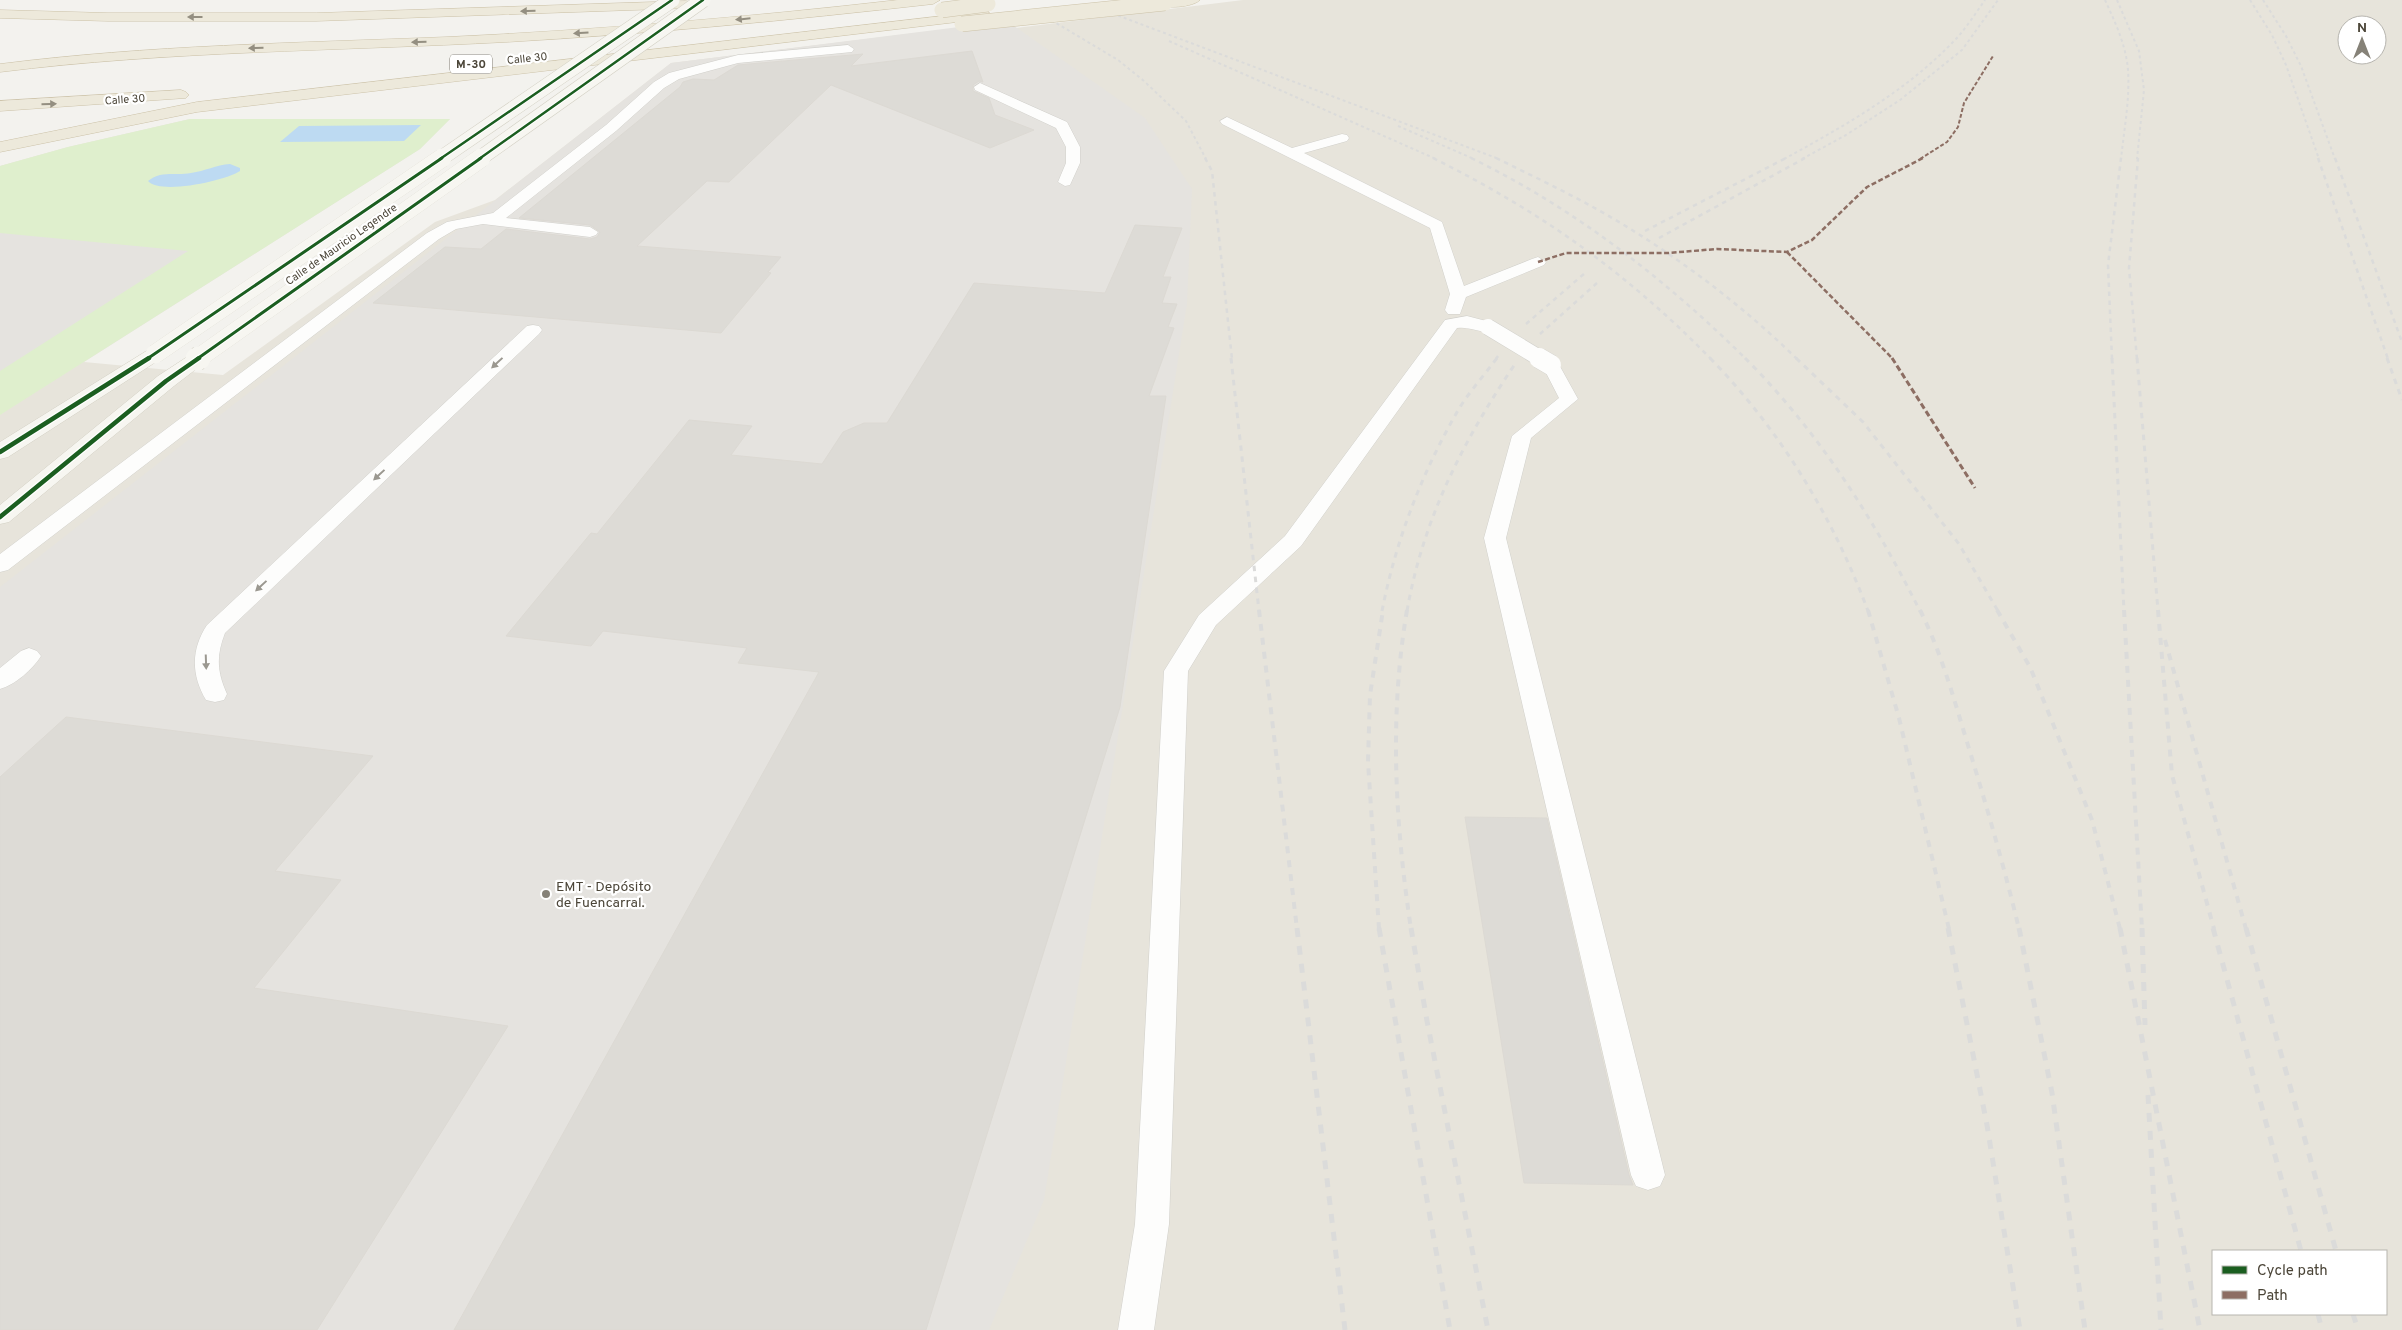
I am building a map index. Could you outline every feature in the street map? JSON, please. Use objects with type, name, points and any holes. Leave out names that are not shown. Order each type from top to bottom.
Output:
[{"type":"highway","points":[[822,0],[832,0]]},
{"type":"highway","points":[[0,68],[90,56],[182,50],[521,37],[791,14],[899,0]]},
{"type":"highway","points":[[0,147],[197,107],[946,12],[986,15],[1114,0]]},
{"type":"highway","points":[[791,14],[946,12],[1165,3],[1193,0]]},
{"type":"highway","points":[[0,14],[108,17],[316,17],[709,2]]},
{"type":"highway","points":[[0,5],[58,6],[141,3]]},
{"type":"highway","name":"Calle 30","points":[[0,106],[170,96],[293,84],[946,12],[997,3]]},
{"type":"highway","points":[[290,4],[418,13]]},
{"type":"highway","points":[[519,84],[775,45],[946,12]]},
{"type":"highway","points":[[0,152],[166,118],[250,107],[455,91]]},
{"type":"street","name":"Calle de Mauricio Legendre","points":[[0,452],[155,354],[672,0]]},
{"type":"street","name":"Calle de Mauricio Legendre","points":[[0,517],[166,381],[709,2]]},
{"type":"lane","points":[[488,221],[498,217],[610,128],[659,85],[674,76],[738,59],[848,49]]},
{"type":"lane","points":[[980,87],[1062,125],[1073,146],[1073,163],[1066,182]]},
{"type":"lane","points":[[1136,1330],[1152,1224],[1176,671],[1207,620],[1293,540],[1451,324],[1458,294],[1437,225],[1290,154],[1227,121]]},
{"type":"lane","points":[[1290,154],[1342,138]]},
{"type":"lane","points":[[0,566],[433,236],[452,225],[488,221],[590,232]]},
{"type":"lane","points":[[1458,294],[1538,262]]},
{"type":"lane","points":[[1451,324],[1467,321],[1488,327],[1551,365],[1569,399],[1522,436],[1495,538],[1648,1175]]},
{"type":"lane","points":[[215,694],[206,675],[205,652],[215,630],[533,330]]},
{"type":"lane","points":[[0,681],[30,656]]},
{"type":"shaded area","points":[[1243,0],[2402,0],[2402,1330],[0,1330],[0,166],[68,147],[190,119],[450,119],[420,149],[84,362],[223,375],[435,222],[495,200],[671,63],[965,27],[968,34]]},
{"type":"shaded area","name":"EMT - Depósito de Fuencarral.","points":[[1007,21],[1145,118],[1192,189],[1187,304],[1044,1200],[989,1330],[0,1330],[0,587],[671,63]]},
{"type":"shaded area","points":[[0,233],[188,251],[0,371]]},
{"type":"green space","points":[[190,119],[450,119],[420,149],[0,415],[0,166],[68,147]]},
{"type":"water","points":[[421,125],[404,141],[280,142],[299,126]]},
{"type":"water","points":[[230,164],[240,168],[240,171],[221,179],[193,185],[165,187],[148,181],[163,174],[185,174]]},
{"type":"building","points":[[972,51],[983,82],[979,81],[973,85],[973,91],[989,98],[995,115],[1034,130],[990,148],[831,85],[729,182],[707,181],[637,246],[781,257],[768,272],[771,273],[721,333],[373,303],[445,247],[481,249],[506,229],[590,239],[597,237],[600,232],[590,225],[519,218],[680,87],[683,82],[693,79],[714,80],[738,65],[863,54],[851,66]]},
{"type":"building","points":[[1135,225],[1182,228],[1163,277],[1171,277],[1162,303],[1177,304],[1168,327],[1174,328],[1149,396],[1166,396],[1120,707],[926,1330],[454,1330],[819,672],[738,663],[747,648],[603,631],[591,646],[506,636],[591,533],[597,534],[689,420],[752,426],[731,455],[822,464],[843,432],[864,423],[887,423],[974,283],[1105,293]]},
{"type":"building","points":[[66,717],[373,756],[275,871],[341,880],[254,988],[508,1026],[317,1330],[0,1330],[0,777]]},
{"type":"building","points":[[1465,817],[1547,818],[1629,1175],[1633,1185],[1524,1183]]},
{"type":"railway","points":[[1784,159],[1851,121],[1915,76],[1935,60],[1957,37],[1985,0]]},
{"type":"railway","points":[[1802,159],[1846,135],[1900,100],[1962,50],[1998,0]]},
{"type":"railway","points":[[2105,0],[2122,43],[2128,70],[2127,103],[2121,159]]},
{"type":"railway","points":[[2117,0],[2139,51],[2144,90],[2137,159]]},
{"type":"railway","points":[[2250,0],[2272,35],[2286,65],[2319,159]]},
{"type":"railway","points":[[2263,0],[2286,36],[2301,66],[2335,159]]},
{"type":"railway","points":[[1090,5],[1499,159]]},
{"type":"railway","points":[[1036,11],[1118,60],[1144,81],[1186,121],[1206,159]]},
{"type":"railway","points":[[1169,41],[1436,159]]},
{"type":"railway","points":[[1398,126],[1474,159]]},
{"type":"railway","points":[[1205,158],[1212,171],[1232,359]]},
{"type":"railway","points":[[1433,158],[1510,200],[1581,246],[1647,298],[1710,358]]},
{"type":"railway","points":[[1471,158],[1546,199],[1617,247],[1651,273],[1745,358]]},
{"type":"railway","points":[[1496,158],[1593,207],[1647,240],[1736,304],[1797,359]]},
{"type":"railway","points":[[1645,231],[1786,158]]},
{"type":"railway","points":[[1659,238],[1805,158]]},
{"type":"railway","points":[[2112,359],[2108,265],[2121,158]]},
{"type":"railway","points":[[2137,359],[2129,268],[2138,158]]},
{"type":"railway","points":[[2318,158],[2388,359]]},
{"type":"railway","points":[[2335,158],[2402,342]]},
{"type":"railway","points":[[1526,324],[1585,273]]},
{"type":"railway","points":[[1540,334],[1597,283]]},
{"type":"railway","points":[[1231,358],[1259,611]]},
{"type":"railway","points":[[1382,611],[1403,531],[1434,455],[1460,407],[1497,358]]},
{"type":"railway","points":[[1710,358],[1759,415],[1782,445],[1802,476],[1838,542],[1868,611]]},
{"type":"railway","points":[[1745,358],[1797,415],[1843,477],[1884,543],[1920,611]]},
{"type":"railway","points":[[1796,358],[1863,422],[1959,544],[1998,611]]},
{"type":"railway","points":[[2112,358],[2124,611]]},
{"type":"railway","points":[[2137,358],[2158,611]]},
{"type":"railway","points":[[2387,358],[2402,400]]},
{"type":"railway","points":[[1407,611],[1423,544],[1434,513],[1478,422],[1515,364]]},
{"type":"railway","points":[[1259,610],[1297,929]]},
{"type":"railway","points":[[1379,929],[1368,762],[1370,695],[1383,610]]},
{"type":"railway","points":[[1407,610],[1398,690],[1396,769],[1401,849],[1411,929]]},
{"type":"railway","points":[[1868,610],[1899,718],[1949,929]]},
{"type":"railway","points":[[1920,610],[1952,691],[1995,835],[2019,929]]},
{"type":"railway","points":[[1997,610],[2030,667],[2092,820],[2120,929]]},
{"type":"railway","points":[[2124,610],[2142,929]]},
{"type":"railway","points":[[2158,610],[2172,775],[2214,929]]},
{"type":"railway","points":[[2165,640],[2246,929]]},
{"type":"railway","points":[[1297,928],[1345,1330]]},
{"type":"railway","points":[[1379,928],[1450,1330]]},
{"type":"railway","points":[[1411,928],[1427,1021],[1488,1330]]},
{"type":"railway","points":[[1948,928],[1987,1125],[2020,1330]]},
{"type":"railway","points":[[2019,928],[2052,1093],[2085,1330]]},
{"type":"railway","points":[[2120,928],[2200,1330]]},
{"type":"railway","points":[[2142,928],[2145,1025]]},
{"type":"railway","points":[[2213,928],[2301,1250]]},
{"type":"railway","points":[[2246,928],[2336,1250]]},
{"type":"railway","points":[[2148,1095],[2161,1330]]},
{"type":"railway","points":[[2318,1315],[2322,1330]]},
{"type":"railway","points":[[2353,1315],[2358,1330]]},
{"type":"marked path","points":[[1538,262],[1566,253],[1668,253],[1717,249],[1787,252],[1812,240],[1867,187],[1932,153],[1947,142],[1958,127],[1964,103],[1977,79],[1993,56]]},
{"type":"marked path","points":[[1787,252],[1894,360],[1975,488]]},
{"type":"cycle path","points":[[0,452],[155,354],[672,0]]},
{"type":"cycle path","points":[[0,517],[166,381],[703,0]]},
{"type":"place","name":"EMT - Depósito de Fuencarral.","points":[[546,894]]}]
